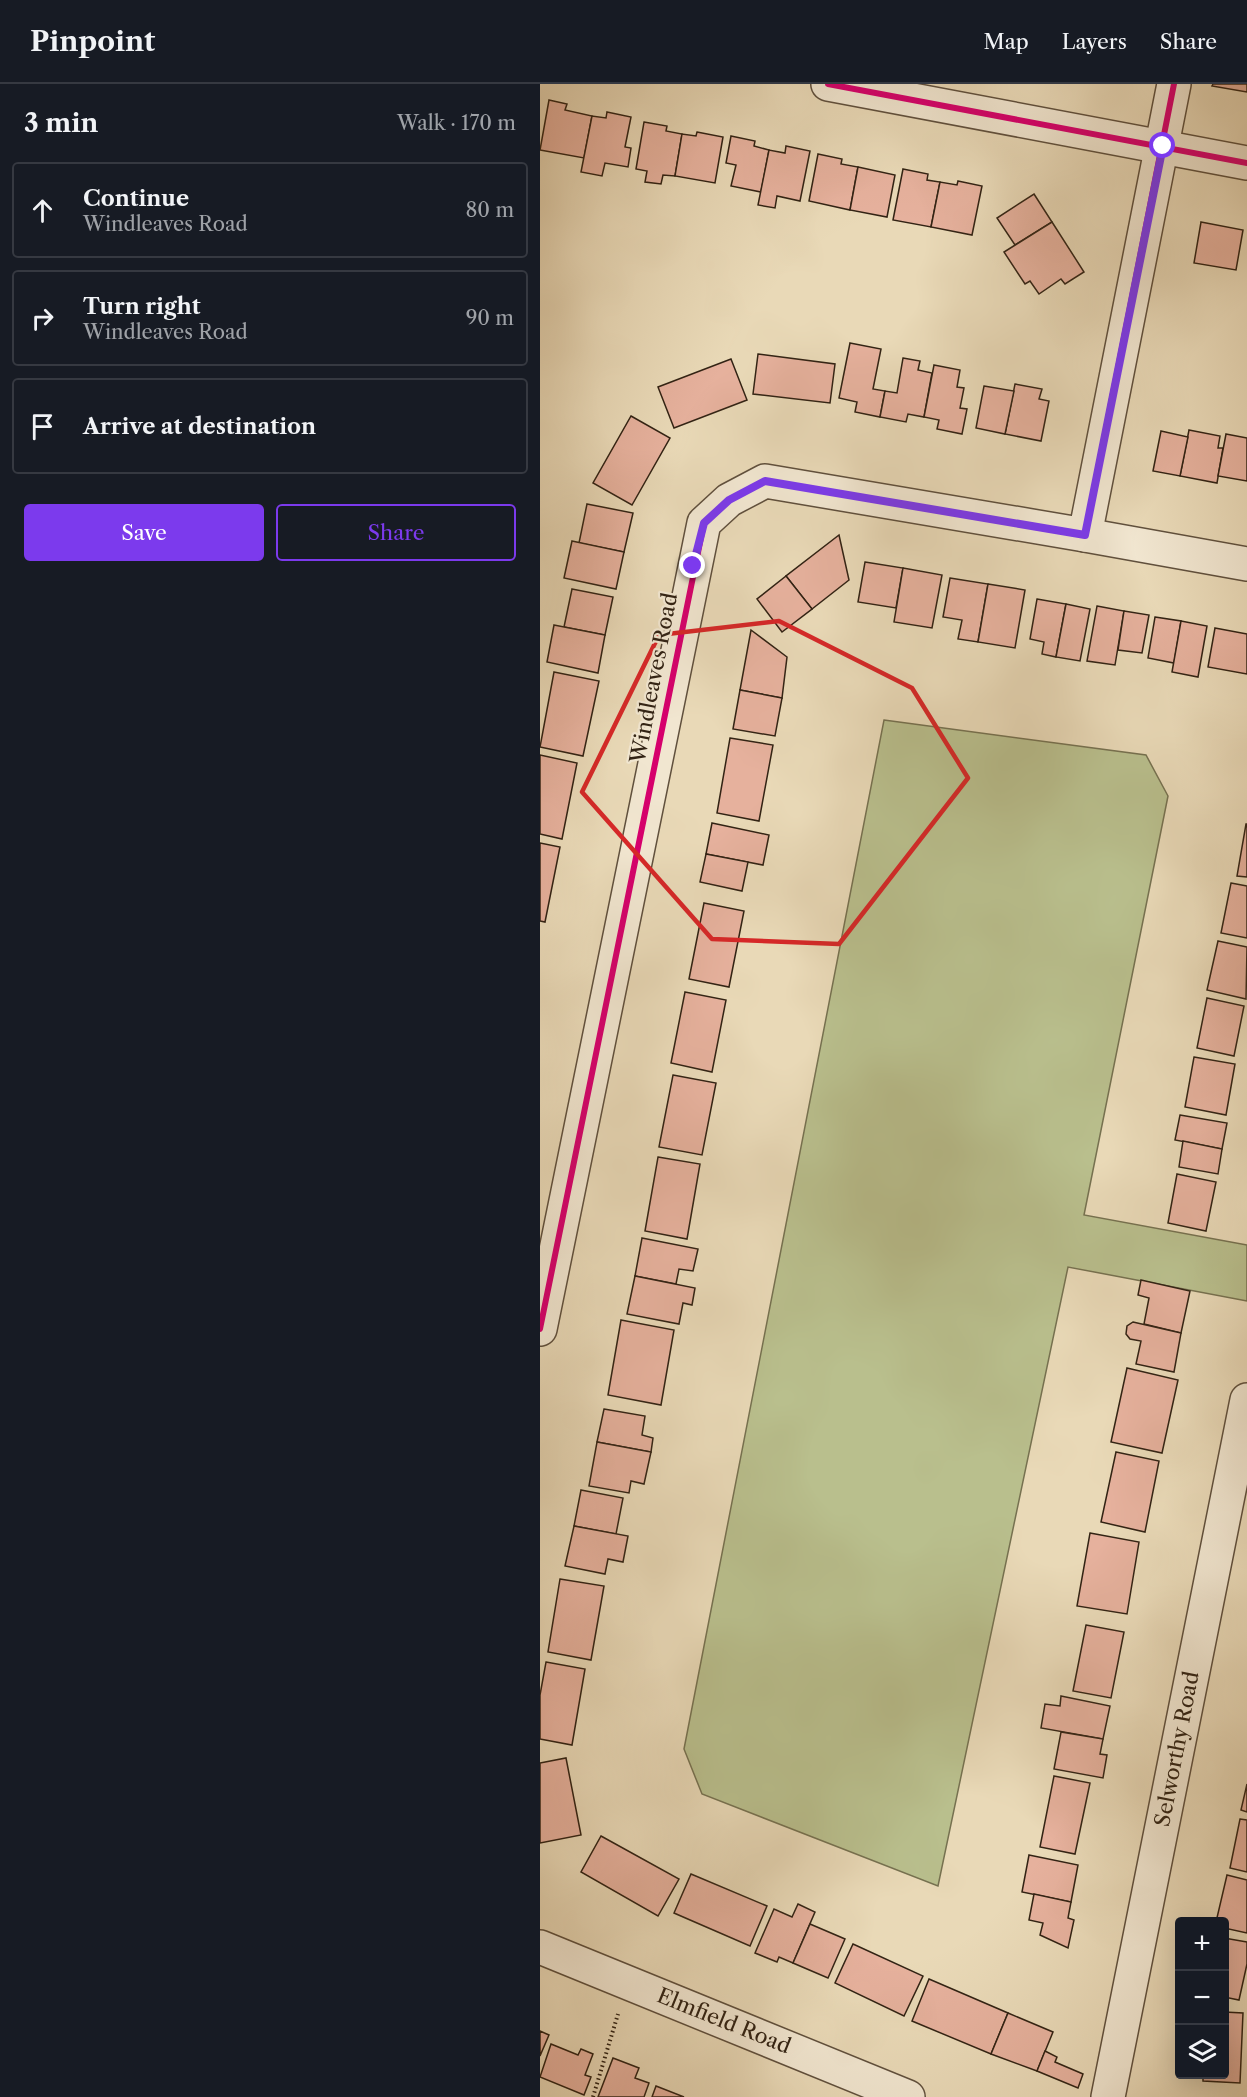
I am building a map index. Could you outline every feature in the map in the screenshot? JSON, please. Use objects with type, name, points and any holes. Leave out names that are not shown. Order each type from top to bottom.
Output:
[{"type":"street","points":[[828,84],[1247,163]]},
{"type":"street","points":[[1174,84],[1085,535],[1247,564]]},
{"type":"street","name":"Windleaves Road","points":[[540,1329],[704,523],[729,500],[765,481],[1085,535]]},
{"type":"street","name":"Selworthy Road","points":[[1108,2097],[1247,1401]]},
{"type":"street","name":"Elmfield Road","points":[[540,1947],[908,2097]]},
{"type":"path","points":[[593,2097],[628,1982]]},
{"type":"highlighted area","points":[[779,621],[912,688],[968,778],[839,944],[712,939],[582,792],[659,635]]},
{"type":"green space","points":[[884,720],[1146,755],[1168,796],[1084,1215],[1247,1245],[1247,1301],[1068,1267],[938,1886],[702,1794],[684,1749]]},
{"type":"building","points":[[1213,84],[1247,84],[1247,92],[1212,86]]},
{"type":"building","points":[[549,100],[567,104],[565,110],[592,116],[584,158],[540,150]]},
{"type":"building","points":[[607,112],[631,117],[625,147],[631,148],[628,167],[605,163],[602,176],[581,172],[592,116],[606,118]]},
{"type":"building","points":[[644,122],[667,126],[666,131],[682,134],[675,176],[663,175],[661,184],[645,182],[647,171],[636,169]]},
{"type":"building","points":[[697,132],[723,137],[715,183],[675,176],[682,134],[696,136]]},
{"type":"building","points":[[731,136],[755,141],[754,146],[769,150],[761,192],[731,186],[736,165],[726,163]]},
{"type":"building","points":[[786,146],[810,151],[800,201],[777,196],[775,208],[758,205],[769,150],[785,153]]},
{"type":"building","points":[[818,154],[842,159],[841,164],[858,167],[850,210],[809,201]]},
{"type":"building","points":[[858,167],[895,175],[887,217],[850,210]]},
{"type":"building","points":[[903,169],[928,174],[927,180],[940,182],[931,227],[893,220]]},
{"type":"building","points":[[958,181],[982,186],[972,235],[931,227],[940,182],[957,185]]},
{"type":"building","points":[[1034,194],[1052,222],[1015,245],[997,218]]},
{"type":"building","points":[[1052,222],[1084,272],[1065,284],[1061,279],[1039,294],[1030,281],[1025,284],[1004,252]]},
{"type":"building","points":[[1201,222],[1243,230],[1236,270],[1194,263]]},
{"type":"building","points":[[850,343],[881,349],[873,389],[885,391],[880,417],[855,412],[857,402],[839,398]]},
{"type":"building","points":[[758,354],[835,364],[830,403],[753,394]]},
{"type":"building","points":[[903,358],[920,361],[918,370],[932,373],[924,417],[908,414],[906,422],[880,417],[885,391],[897,393]]},
{"type":"building","points":[[731,359],[747,400],[674,428],[658,387]]},
{"type":"building","points":[[934,365],[960,370],[957,387],[964,388],[960,408],[967,409],[962,434],[937,429],[939,420],[924,417]]},
{"type":"building","points":[[1015,384],[1042,389],[1039,399],[1049,401],[1041,441],[1005,434]]},
{"type":"building","points":[[984,386],[1014,391],[1005,434],[976,428]]},
{"type":"building","points":[[631,416],[670,438],[632,505],[593,483]]},
{"type":"building","points":[[1189,430],[1220,436],[1218,448],[1223,448],[1217,483],[1180,476]]},
{"type":"building","points":[[1161,431],[1188,437],[1180,476],[1153,471]]},
{"type":"building","points":[[1226,434],[1247,438],[1247,481],[1218,476]]},
{"type":"building","points":[[587,504],[633,513],[624,552],[579,543]]},
{"type":"building","points":[[839,535],[849,580],[812,609],[786,576]]},
{"type":"building","points":[[572,541],[624,552],[616,589],[564,578]]},
{"type":"building","points":[[865,562],[903,568],[896,608],[858,602]]},
{"type":"building","points":[[903,568],[942,575],[932,628],[894,622]]},
{"type":"building","points":[[786,576],[812,609],[782,632],[757,599]]},
{"type":"building","points":[[950,578],[988,584],[978,642],[958,639],[962,620],[943,617]]},
{"type":"building","points":[[988,584],[1025,590],[1015,648],[978,642]]},
{"type":"building","points":[[572,589],[613,597],[605,635],[564,627]]},
{"type":"building","points":[[1037,599],[1066,604],[1056,657],[1042,654],[1044,642],[1030,639]]},
{"type":"building","points":[[1066,604],[1090,609],[1080,661],[1056,657]]},
{"type":"building","points":[[1097,606],[1124,611],[1115,665],[1087,661]]},
{"type":"building","points":[[1124,611],[1149,615],[1142,653],[1118,650]]},
{"type":"building","points":[[1155,617],[1181,621],[1174,663],[1148,658]]},
{"type":"building","points":[[1181,621],[1207,626],[1198,677],[1172,672]]},
{"type":"building","points":[[554,625],[605,635],[598,673],[547,662]]},
{"type":"building","points":[[1215,628],[1247,634],[1247,674],[1208,667]]},
{"type":"building","points":[[751,630],[787,657],[782,698],[740,690]]},
{"type":"building","points":[[554,672],[599,681],[583,756],[540,747]]},
{"type":"building","points":[[740,690],[782,698],[775,736],[733,729]]},
{"type":"building","points":[[730,738],[773,745],[759,821],[717,813]]},
{"type":"building","points":[[540,755],[577,763],[562,839],[540,834]]},
{"type":"building","points":[[712,823],[769,835],[763,865],[706,854]]},
{"type":"building","points":[[1247,824],[1247,877],[1237,876]]},
{"type":"building","points":[[540,843],[560,847],[545,922],[540,921]]},
{"type":"building","points":[[706,854],[748,862],[742,891],[700,882]]},
{"type":"building","points":[[1231,883],[1247,886],[1247,938],[1221,933]]},
{"type":"building","points":[[704,903],[744,911],[729,987],[689,979]]},
{"type":"building","points":[[1218,941],[1247,947],[1246,999],[1207,990]]},
{"type":"building","points":[[685,992],[726,1000],[712,1072],[671,1063]]},
{"type":"building","points":[[1207,998],[1244,1006],[1234,1056],[1197,1048]]},
{"type":"building","points":[[1194,1057],[1235,1064],[1226,1115],[1185,1107]]},
{"type":"building","points":[[673,1075],[716,1083],[702,1155],[659,1147]]},
{"type":"building","points":[[1180,1115],[1227,1123],[1222,1149],[1175,1140]]},
{"type":"building","points":[[1183,1141],[1222,1149],[1218,1174],[1179,1167]]},
{"type":"building","points":[[658,1157],[700,1164],[687,1239],[645,1231]]},
{"type":"building","points":[[1177,1174],[1216,1182],[1206,1231],[1168,1223]]},
{"type":"building","points":[[642,1238],[698,1249],[693,1271],[679,1269],[676,1284],[635,1276]]},
{"type":"building","points":[[635,1276],[695,1288],[692,1305],[683,1303],[679,1324],[627,1314]]},
{"type":"building","points":[[1141,1280],[1190,1291],[1181,1333],[1144,1324],[1149,1298],[1138,1295]]},
{"type":"building","points":[[621,1320],[674,1330],[661,1405],[608,1395]]},
{"type":"building","points":[[1133,1322],[1181,1333],[1174,1372],[1136,1364],[1141,1341],[1130,1339],[1126,1334],[1127,1326]]},
{"type":"building","points":[[1127,1368],[1178,1380],[1162,1453],[1111,1442]]},
{"type":"building","points":[[604,1409],[645,1416],[642,1435],[653,1438],[651,1452],[597,1442]]},
{"type":"building","points":[[597,1442],[651,1452],[644,1484],[631,1481],[629,1493],[589,1486]]},
{"type":"building","points":[[1116,1452],[1159,1461],[1145,1532],[1101,1522]]},
{"type":"building","points":[[581,1490],[623,1498],[616,1534],[574,1526]]},
{"type":"building","points":[[574,1526],[628,1536],[623,1562],[608,1559],[605,1574],[565,1566]]},
{"type":"building","points":[[1090,1533],[1139,1542],[1127,1614],[1077,1606]]},
{"type":"building","points":[[560,1579],[604,1586],[591,1660],[548,1652]]},
{"type":"building","points":[[1086,1625],[1124,1632],[1111,1698],[1073,1691]]},
{"type":"building","points":[[546,1662],[585,1669],[572,1745],[540,1739],[540,1695]]},
{"type":"building","points":[[1061,1696],[1110,1706],[1103,1739],[1041,1728],[1045,1704],[1060,1706]]},
{"type":"building","points":[[1061,1732],[1103,1739],[1100,1754],[1107,1755],[1103,1778],[1054,1769]]},
{"type":"building","points":[[566,1758],[581,1835],[540,1843],[540,1763]]},
{"type":"building","points":[[1054,1776],[1090,1783],[1075,1854],[1040,1847]]},
{"type":"building","points":[[1247,1784],[1247,1812],[1241,1810]]},
{"type":"building","points":[[1240,1819],[1247,1820],[1247,1872],[1230,1868]]},
{"type":"building","points":[[601,1836],[679,1879],[658,1916],[581,1872]]},
{"type":"building","points":[[1029,1855],[1078,1865],[1071,1902],[1022,1892]]},
{"type":"building","points":[[691,1874],[767,1906],[750,1946],[674,1913]]},
{"type":"building","points":[[1227,1875],[1247,1880],[1247,1933],[1229,1929],[1229,1917],[1217,1917]]},
{"type":"building","points":[[1034,1894],[1071,1902],[1068,1918],[1074,1920],[1068,1948],[1040,1935],[1043,1923],[1029,1920]]},
{"type":"building","points":[[798,1904],[815,1912],[793,1963],[779,1957],[777,1962],[755,1953],[774,1909],[792,1917]]},
{"type":"building","points":[[810,1924],[845,1939],[828,1978],[793,1963]]},
{"type":"building","points":[[1229,1939],[1247,1942],[1247,1964],[1239,2000],[1229,1998]]},
{"type":"building","points":[[853,1944],[923,1976],[904,2016],[835,1983]]},
{"type":"building","points":[[929,1979],[1008,2013],[991,2054],[912,2021]]},
{"type":"building","points":[[1229,2012],[1243,2013],[1240,2083],[1203,2081],[1203,2079],[1229,2079]]},
{"type":"building","points":[[1008,2013],[1053,2032],[1037,2071],[991,2054]]},
{"type":"building","points":[[540,2031],[549,2035],[540,2056]]},
{"type":"building","points":[[551,2044],[578,2055],[581,2049],[593,2054],[585,2075],[591,2077],[584,2095],[540,2077]]},
{"type":"building","points":[[1045,2051],[1057,2057],[1055,2062],[1083,2074],[1078,2088],[1037,2071]]},
{"type":"building","points":[[613,2058],[639,2068],[635,2078],[649,2083],[644,2097],[598,2097]]},
{"type":"building","points":[[656,2086],[684,2097],[652,2097]]},
{"type":"cycle path","points":[[828,84],[1247,163]]},
{"type":"cycle path","points":[[540,1329],[704,523],[729,500],[765,481],[1085,535],[1174,84]]},
{"type":"route","points":[[693,566],[704,523],[729,500],[765,481],[1085,535],[1163,146]]}]
